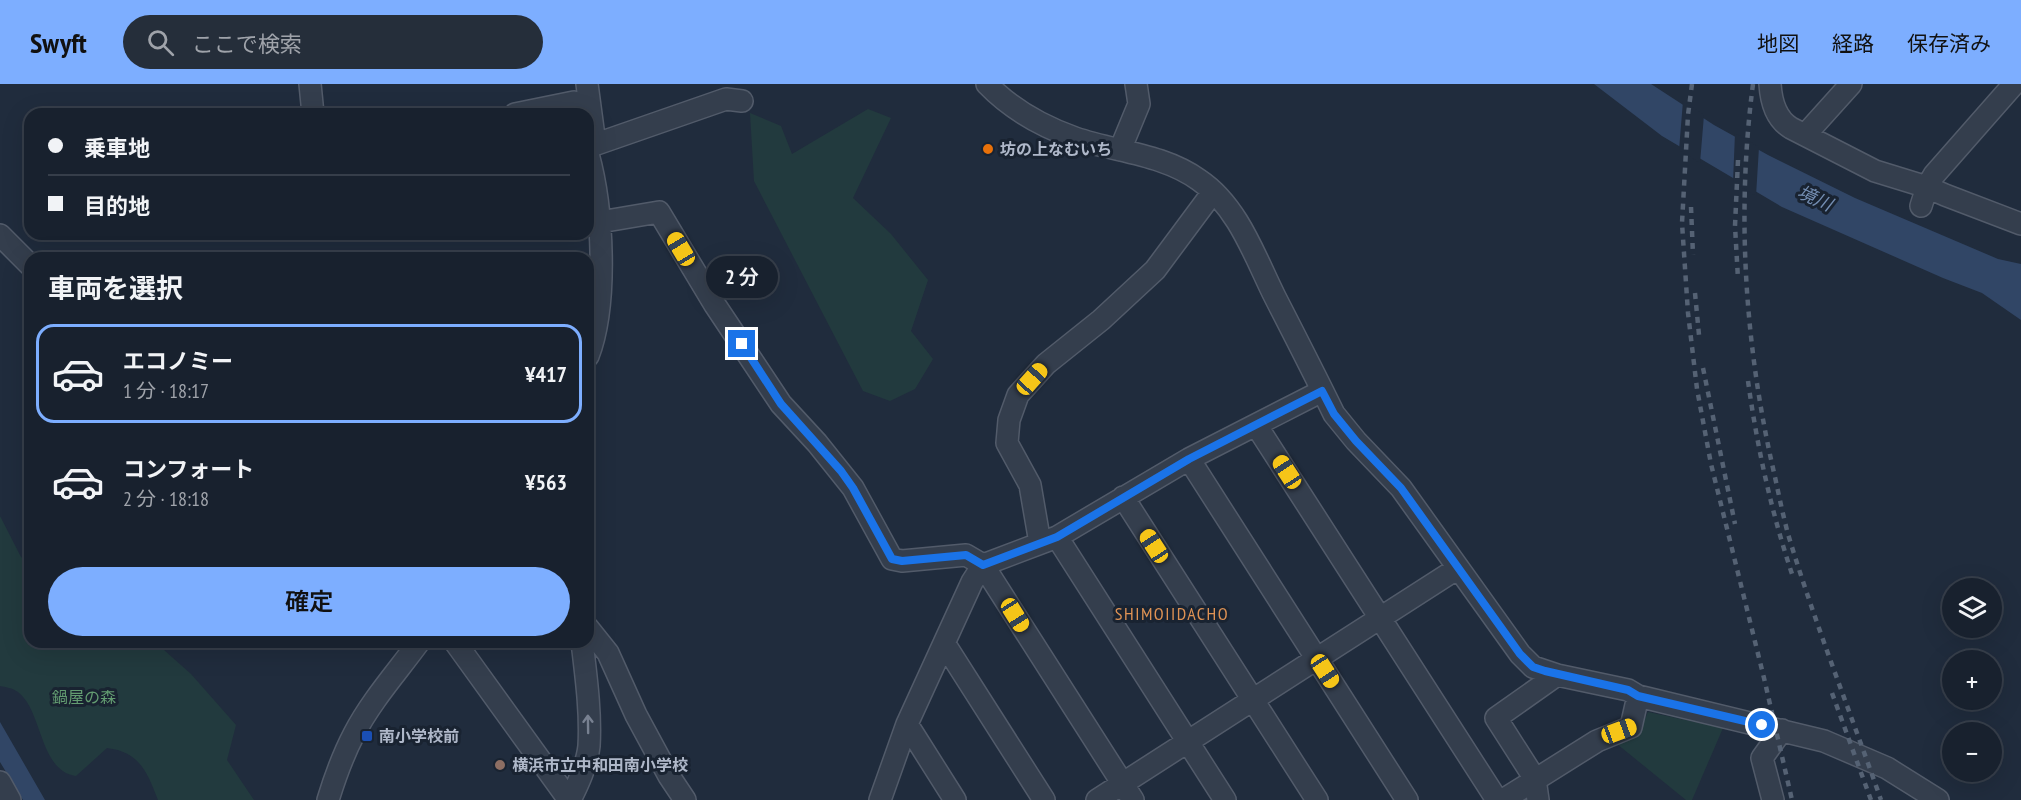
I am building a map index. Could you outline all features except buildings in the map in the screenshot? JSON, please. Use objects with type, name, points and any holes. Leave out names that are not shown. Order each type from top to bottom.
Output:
[{"type":"street","points":[[310,84],[312,108]]},
{"type":"street","points":[[586,84],[587,108]]},
{"type":"street","points":[[1120,150],[1139,104],[1136,84]]},
{"type":"street","points":[[1770,84],[1771,96],[1782,122],[1924,196],[1945,195],[2021,224]]},
{"type":"street","points":[[1806,135],[1851,84]]},
{"type":"street","points":[[1924,196],[1934,175],[2013,84]]},
{"type":"street","points":[[993,86],[1015,109],[1041,124],[1076,138],[1174,167],[1199,180],[1213,192],[1238,222],[1334,414],[1356,441],[1401,488],[1520,654],[1533,667],[1557,675],[1628,690],[1638,696],[1824,741],[1887,768],[1938,800]]},
{"type":"street","points":[[594,148],[726,99],[742,101]]},
{"type":"street","points":[[540,108],[573,100]]},
{"type":"street","points":[[594,180],[600,222],[600,298],[594,334]]},
{"type":"street","points":[[1213,192],[1155,270],[1101,320],[1046,364],[1018,395],[1009,420],[1007,442],[1030,484],[1048,540],[1188,742],[1225,800]]},
{"type":"street","points":[[600,222],[659,212],[715,305],[781,404],[817,443],[853,488],[892,559],[902,561],[966,555],[983,565],[1127,792]]},
{"type":"street","points":[[0,235],[24,259]]},
{"type":"street","points":[[880,800],[907,724],[972,582],[983,565],[1048,540],[1189,459],[1322,391]]},
{"type":"street","points":[[1256,425],[1497,800]]},
{"type":"street","points":[[1189,459],[1407,800]]},
{"type":"street","points":[[1123,497],[1317,800]]},
{"type":"street","points":[[1096,800],[1127,792],[1188,742],[1458,568]]},
{"type":"street","points":[[594,636],[608,653],[636,715],[669,776],[685,800]]},
{"type":"street","points":[[944,643],[1044,800]]},
{"type":"street","points":[[328,800],[339,766],[354,733],[415,648]]},
{"type":"street","points":[[459,648],[569,800],[580,780],[589,748],[583,648]]},
{"type":"street","points":[[1538,800],[1535,779],[1496,718],[1557,675]]},
{"type":"street","points":[[1503,800],[1608,735],[1631,727],[1638,696]]},
{"type":"street","points":[[907,724],[955,800]]},
{"type":"street","points":[[1773,800],[1762,758],[1782,730]]},
{"type":"street","points":[[0,782],[10,800]]},
{"type":"green space","points":[[868,109],[891,118],[853,198],[891,234],[928,280],[911,331],[933,359],[915,389],[890,401],[863,391],[754,181],[750,113],[781,126],[792,154]]},
{"type":"green space","name":"鍋屋の森","points":[[0,516],[24,559],[24,648],[162,648],[191,674],[236,725],[227,760],[254,800],[158,800],[141,765],[127,754],[107,748],[76,776],[64,772],[48,752],[26,701],[18,692],[0,686]]},
{"type":"green space","points":[[1648,712],[1723,728],[1692,800],[1686,800],[1617,744],[1638,735]]},
{"type":"water","name":"境川","points":[[1594,84],[1651,84],[1714,125],[1768,155],[1855,198],[1998,259],[2021,264],[2021,320],[1982,293],[1782,207],[1662,136]]},
{"type":"water","points":[[0,722],[45,800],[23,800],[0,762]]},
{"type":"pier","points":[[1683,101],[1704,115],[1700,163],[1679,150]]},
{"type":"pier","points":[[1735,133],[1759,147],[1756,196],[1733,182]]},
{"type":"railway","points":[[1692,84],[1682,223],[1688,313],[1697,389],[1711,464],[1792,800]]},
{"type":"railway","points":[[1753,84],[1745,182],[1746,281],[1750,331],[1765,429],[1784,520],[1798,568],[1881,800]]},
{"type":"railway","points":[[1738,160],[1735,226],[1738,279]]},
{"type":"railway","points":[[1691,207],[1693,255]]},
{"type":"railway","points":[[1695,293],[1699,335]]},
{"type":"railway","points":[[1703,368],[1735,524]]},
{"type":"railway","points":[[1748,381],[1765,478],[1792,574]]},
{"type":"railway","points":[[1832,693],[1871,800]]},
{"type":"place","name":"坊の上なむいち","points":[[988,149]]},
{"type":"place","name":"南小学校前","points":[[367,736]]},
{"type":"place","name":"横浜市立中和田南小学校","points":[[500,765]]},
{"type":"district","name":"SHIMOIIDACHO","points":[[1172,613]]},
{"type":"route","points":[[742,344],[781,404],[841,471],[853,488],[892,559],[902,561],[966,555],[983,565],[1057,537],[1189,459],[1322,391],[1334,414],[1356,441],[1401,488],[1520,654],[1533,667],[1557,675],[1628,690],[1638,696],[1762,725]]}]
